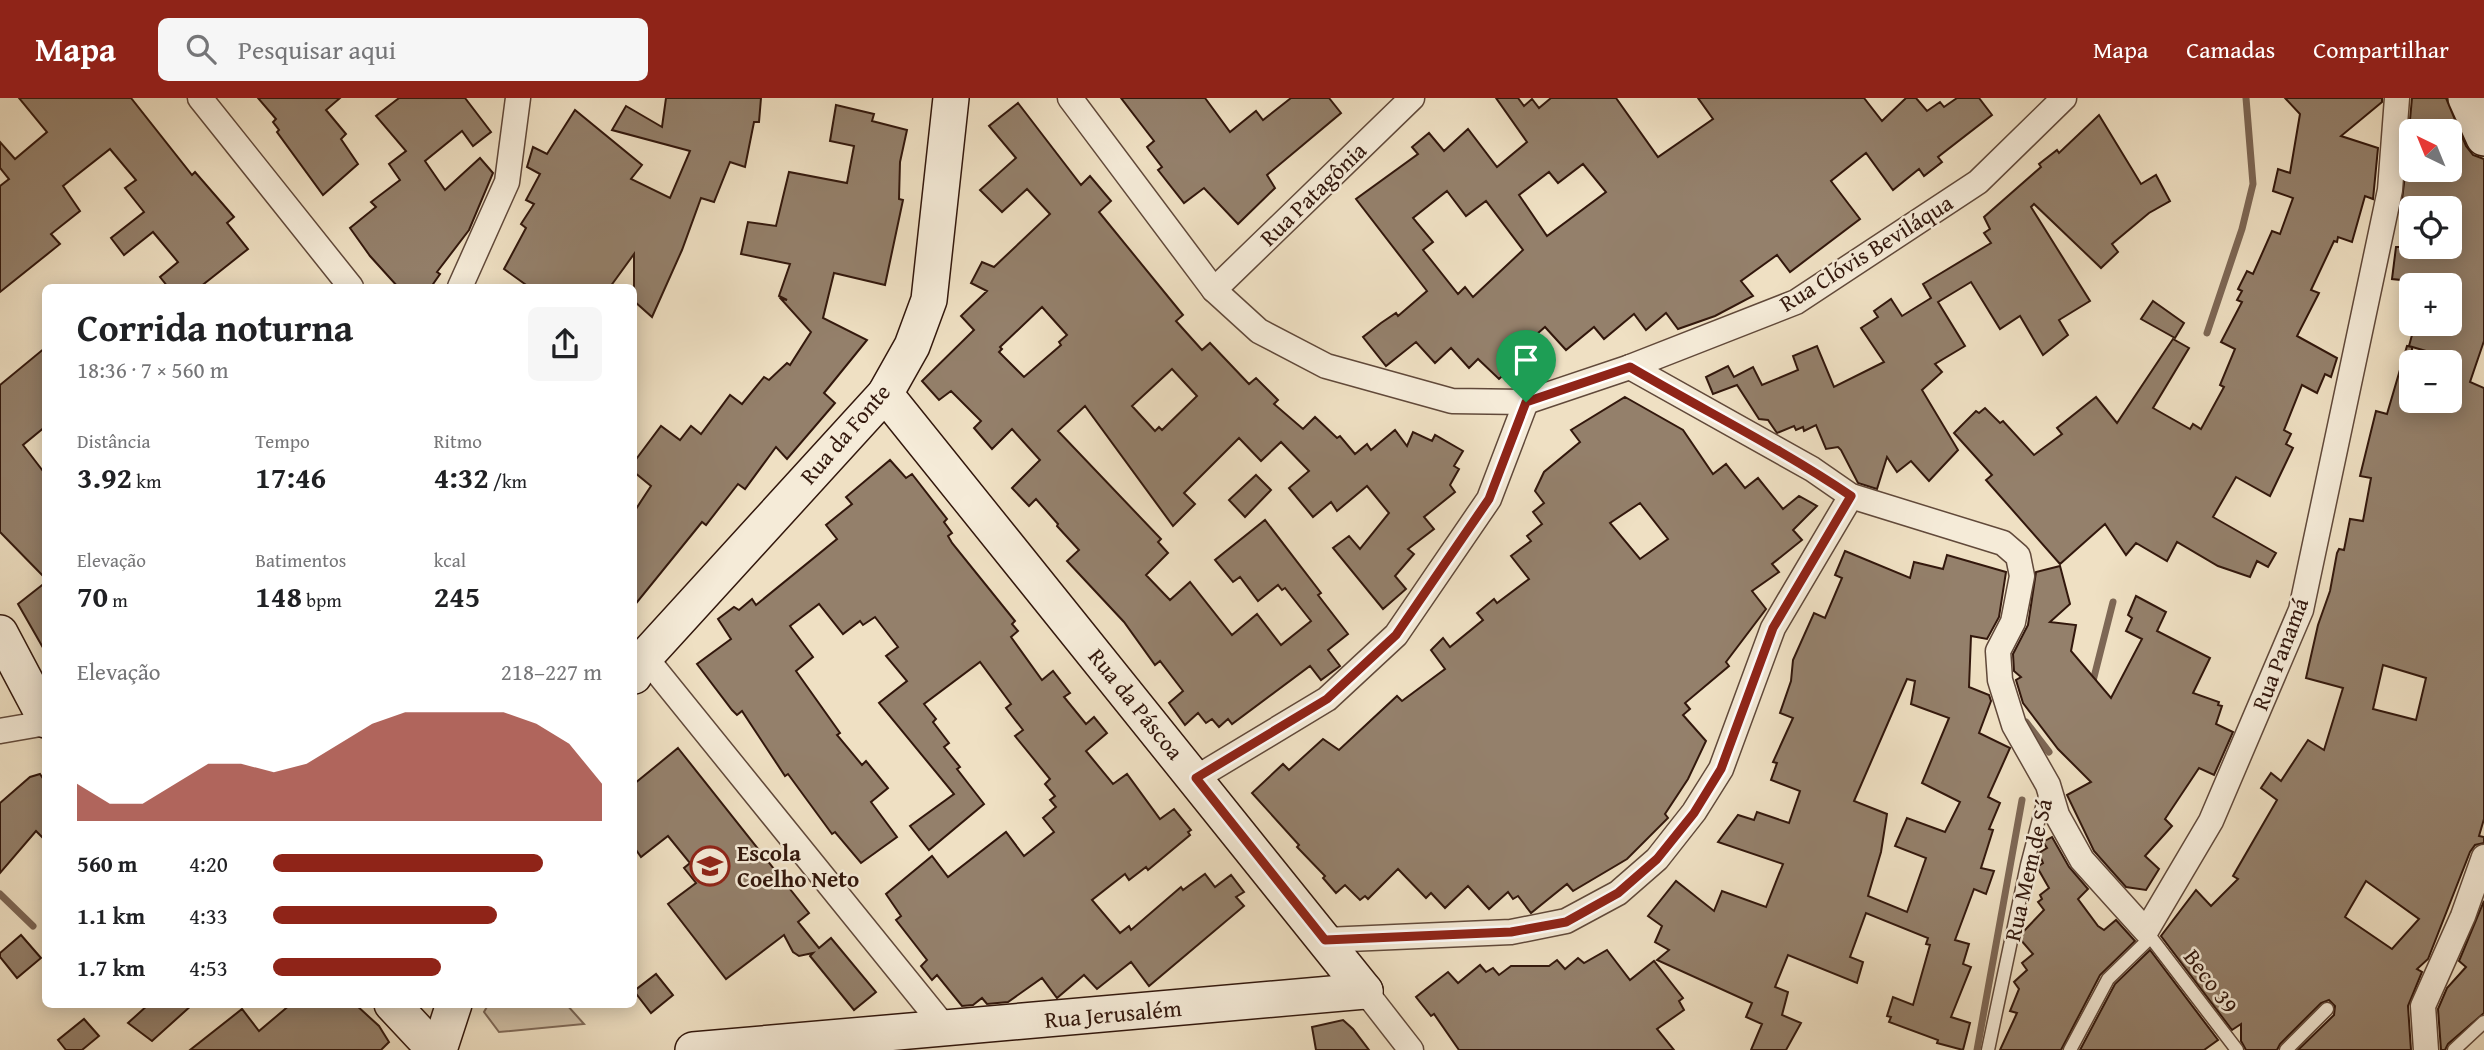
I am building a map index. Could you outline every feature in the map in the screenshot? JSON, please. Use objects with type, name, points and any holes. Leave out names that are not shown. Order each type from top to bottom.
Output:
[{"type":"street","points":[[200,98],[349,284]]},
{"type":"street","points":[[461,284],[507,182],[518,98]]},
{"type":"street","name":"Rua da Fonte","points":[[639,667],[885,394],[912,346],[929,300],[951,98]]},
{"type":"street","name":"Rua Clóvis Beviláqua","points":[[1070,98],[1214,290],[1259,331],[1326,366],[1452,401],[1526,402],[1630,367],[1796,302],[1978,183],[2064,98]]},
{"type":"street","name":"Rua Patagônia","points":[[1214,290],[1412,98]]},
{"type":"street","name":"Rua Panamá","points":[[2148,934],[2211,821],[2301,610],[2390,190],[2397,98]]},
{"type":"street","points":[[2473,103],[2484,138]]},
{"type":"street","points":[[1325,940],[1511,932],[1566,922],[1618,893],[1657,859],[1694,813],[1721,769],[1773,628],[1851,496],[1812,469],[1730,426],[1630,367]]},
{"type":"street","name":"Rua da Páscoa","points":[[885,394],[1196,778],[1411,1050]]},
{"type":"street","points":[[1196,778],[1327,699],[1396,635],[1489,499],[1526,402]]},
{"type":"street","name":"Rua Mem de Sá","points":[[1851,496],[2003,543],[2018,556],[2022,576],[2014,622],[1998,652],[2000,680],[2014,725],[2048,785]]},
{"type":"street","points":[[0,633],[42,713]]},
{"type":"street","points":[[639,667],[947,1030]]},
{"type":"street","points":[[0,731],[42,722]]},
{"type":"street","points":[[2048,785],[2057,815],[2081,860],[2148,934]]},
{"type":"street","points":[[2426,1050],[2423,1006],[2463,916],[2484,857]]},
{"type":"street","name":"Rua Jerusalém","points":[[693,1050],[947,1030],[1365,991]]},
{"type":"street","points":[[395,1008],[437,1050],[453,1008]]},
{"type":"lane","name":"Rua Mem de Sá","points":[[1988,1050],[2027,865],[2048,785]]},
{"type":"lane","points":[[2070,1050],[2108,979],[2148,934]]},
{"type":"lane","name":"Beco 39","points":[[2148,934],[2237,1050]]},
{"type":"lane","points":[[2286,1050],[2328,1009]]},
{"type":"lane","points":[[2454,1050],[2484,1022]]},
{"type":"shaded area","points":[[486,1008],[570,1008],[584,1024],[499,1032],[484,1012]]},
{"type":"building","points":[[19,98],[131,98],[192,175],[195,172],[234,217],[227,223],[248,249],[204,284],[166,284],[160,277],[178,262],[153,232],[124,255],[111,238],[144,212],[125,188],[136,180],[110,149],[63,186],[80,211],[51,234],[60,244],[0,292],[0,186],[9,179],[0,168],[0,142],[15,159],[47,132]]},
{"type":"building","points":[[258,98],[340,98],[326,110],[346,134],[341,139],[358,164],[323,195],[277,132],[279,130],[273,122],[276,119]]},
{"type":"building","points":[[399,98],[465,98],[491,132],[473,146],[462,131],[425,161],[445,190],[480,158],[493,173],[469,230],[437,272],[440,274],[433,284],[395,284],[350,228],[376,207],[371,202],[400,180],[389,164],[406,151],[376,116]]},
{"type":"building","points":[[666,98],[761,98],[759,122],[754,122],[745,167],[730,162],[714,202],[701,198],[682,250],[652,317],[637,304],[634,254],[612,284],[525,284],[504,269],[526,228],[521,224],[534,204],[526,200],[540,174],[527,167],[533,147],[547,154],[575,110],[642,165],[631,179],[670,198],[690,151],[612,130],[626,106],[662,127]]},
{"type":"building","points":[[1121,98],[1205,98],[1230,132],[1256,111],[1263,120],[1291,98],[1329,98],[1341,113],[1267,175],[1275,188],[1238,224],[1204,188],[1184,203],[1158,170],[1162,167],[1147,147],[1154,141]]},
{"type":"building","points":[[1496,98],[1518,98],[1524,106],[1532,99],[1539,108],[1551,98],[1616,98],[1658,157],[1713,119],[1698,98],[1864,98],[1882,121],[1906,98],[1916,98],[1927,111],[1940,102],[1944,107],[1957,98],[1979,98],[1992,115],[1938,157],[1942,162],[1924,176],[1919,169],[1893,190],[1866,153],[1831,181],[1860,219],[1790,272],[1777,255],[1741,281],[1753,296],[1715,316],[1678,329],[1666,313],[1646,330],[1634,314],[1604,339],[1594,327],[1566,350],[1545,327],[1515,353],[1520,360],[1499,379],[1478,359],[1469,368],[1451,348],[1435,363],[1416,342],[1386,366],[1363,337],[1396,313],[1398,316],[1427,291],[1356,199],[1418,154],[1412,147],[1429,133],[1444,151],[1468,129],[1497,167],[1527,142]],"holes":[[[1583,164],[1606,192],[1547,236],[1519,195],[1549,172],[1558,183]],[[1447,191],[1466,216],[1486,201],[1523,250],[1473,297],[1465,287],[1458,294],[1423,250],[1433,242],[1413,218]]]},
{"type":"building","points":[[2285,98],[2382,98],[2382,102],[2341,136],[2378,148],[2373,199],[2365,196],[2352,242],[2338,237],[2337,242],[2334,241],[2311,290],[2319,293],[2297,336],[2337,358],[2331,377],[2325,374],[2317,393],[2302,385],[2284,430],[2291,434],[2286,444],[2293,448],[2270,496],[2236,477],[2213,517],[2276,553],[2268,567],[2257,561],[2250,577],[2218,566],[2177,542],[2167,561],[2136,543],[2126,555],[2105,524],[2060,564],[1986,480],[1992,475],[1954,433],[1976,411],[1979,413],[1985,408],[2000,423],[2003,421],[2034,455],[2062,434],[2057,428],[2096,397],[2117,423],[2173,339],[2189,348],[2153,408],[2190,429],[2193,424],[2201,429],[2224,387],[2220,385],[2235,349],[2221,342],[2242,302],[2237,300],[2242,291],[2238,289],[2247,271],[2253,274],[2272,231],[2280,234],[2293,198],[2273,191],[2278,169],[2290,173],[2300,114]]},
{"type":"building","points":[[2412,98],[2446,98],[2455,119],[2410,119]]},
{"type":"building","points":[[1018,103],[1081,185],[1090,176],[1111,201],[1099,212],[1183,315],[1176,321],[1202,350],[1210,343],[1249,384],[1256,378],[1278,400],[1274,404],[1303,429],[1315,417],[1337,438],[1340,436],[1355,454],[1367,444],[1371,450],[1395,430],[1407,446],[1413,432],[1432,441],[1435,435],[1463,451],[1454,466],[1459,469],[1450,485],[1455,492],[1424,517],[1434,529],[1408,549],[1414,554],[1395,576],[1406,589],[1383,609],[1333,548],[1349,536],[1360,549],[1389,513],[1367,486],[1337,511],[1331,502],[1313,517],[1289,488],[1309,471],[1281,442],[1261,461],[1239,438],[1184,493],[1195,504],[1173,526],[1085,406],[1058,431],[1161,539],[1158,542],[1168,553],[1146,575],[1170,600],[1190,582],[1232,635],[1257,614],[1281,645],[1311,621],[1285,588],[1282,590],[1278,585],[1258,601],[1240,577],[1233,582],[1215,560],[1265,520],[1321,593],[1318,595],[1348,634],[1328,650],[1340,666],[1321,680],[1310,666],[1232,724],[1228,719],[1219,727],[1212,719],[1206,723],[1198,713],[1185,725],[1169,703],[1183,691],[1160,661],[1155,665],[1124,622],[1067,561],[1079,550],[1058,524],[1036,499],[1029,506],[1012,488],[1040,460],[1012,429],[992,449],[974,428],[981,421],[951,391],[939,400],[922,381],[974,330],[961,316],[987,291],[971,283],[982,262],[994,267],[1050,214],[1027,189],[1002,212],[980,190],[1016,158],[989,126]],"holes":[[[1042,307],[1067,335],[1059,342],[1061,345],[1024,377],[999,352],[1002,349],[1000,347]],[[1172,369],[1197,396],[1162,430],[1159,427],[1155,431],[1132,406]]]},
{"type":"building","points":[[836,105],[874,114],[872,121],[907,130],[900,162],[899,199],[903,200],[885,285],[834,273],[823,318],[867,340],[824,393],[835,403],[787,459],[776,447],[745,489],[738,484],[706,525],[702,522],[637,602],[637,507],[651,486],[637,474],[637,458],[661,426],[680,440],[691,426],[701,434],[730,395],[742,404],[764,377],[769,380],[787,363],[790,365],[811,332],[781,299],[787,300],[779,296],[790,264],[741,254],[748,222],[776,226],[789,172],[847,183],[854,146],[830,141]]},
{"type":"building","points":[[2099,115],[2141,184],[2156,175],[2170,201],[2149,213],[2112,244],[2118,252],[2101,268],[2034,204],[2031,207],[2090,301],[2059,320],[2068,335],[2043,355],[2020,316],[2000,329],[1971,282],[1938,302],[1965,346],[1935,364],[1942,372],[1922,390],[1958,450],[1929,481],[1911,461],[1897,472],[1887,457],[1877,489],[1858,483],[1841,450],[1838,447],[1826,449],[1816,425],[1804,431],[1803,427],[1796,430],[1794,426],[1777,433],[1768,420],[1759,419],[1737,385],[1713,394],[1706,377],[1728,366],[1734,377],[1753,367],[1762,385],[1798,370],[1793,356],[1817,346],[1834,387],[1884,362],[1861,328],[1878,317],[1874,311],[1891,299],[1902,316],[1931,298],[1923,284],[1991,243],[1984,233],[1990,229],[1984,217],[2041,167],[2039,164],[2057,150],[2059,153]]},
{"type":"building","points":[[2462,136],[2473,155],[2484,159],[2484,341],[2470,382],[2484,388],[2484,819],[2479,836],[2484,837],[2484,843],[2475,845],[2470,852],[2428,959],[2417,969],[2422,972],[2408,1006],[2411,1050],[2298,1050],[2334,1015],[2335,1006],[2329,1000],[2321,1003],[2277,1050],[2246,1050],[2241,1041],[2241,1024],[2232,1030],[2161,936],[2196,890],[2211,906],[2238,879],[2233,876],[2277,800],[2261,788],[2271,773],[2281,781],[2308,740],[2324,750],[2343,688],[2306,678],[2318,625],[2330,591],[2337,553],[2339,549],[2344,550],[2350,519],[2363,521],[2371,478],[2360,476],[2376,411],[2387,414],[2399,373],[2399,413],[2462,413],[2462,350],[2423,350],[2409,346],[2412,336],[2462,336],[2462,273],[2399,273],[2399,280],[2392,279],[2396,247],[2399,247],[2399,259],[2462,259],[2462,196],[2402,196],[2404,182],[2462,182]],"holes":[[[2383,665],[2426,678],[2416,720],[2373,709]],[[2366,881],[2419,919],[2392,949],[2345,917]]]},
{"type":"building","points":[[2153,301],[2184,323],[2175,338],[2141,319]]},
{"type":"building","points":[[42,350],[42,429],[23,445],[42,470],[42,575],[0,532],[0,385]]},
{"type":"building","points":[[1625,397],[1683,430],[1713,474],[1726,464],[1745,488],[1758,478],[1783,509],[1799,496],[1817,506],[1793,530],[1802,540],[1772,564],[1779,572],[1752,591],[1766,609],[1726,662],[1729,666],[1685,703],[1690,709],[1683,715],[1706,741],[1688,779],[1665,814],[1668,818],[1627,859],[1573,891],[1567,884],[1531,913],[1518,896],[1513,899],[1508,892],[1489,909],[1468,886],[1445,908],[1431,893],[1426,898],[1398,869],[1368,899],[1365,896],[1360,900],[1345,885],[1336,893],[1323,878],[1325,876],[1297,847],[1299,845],[1252,793],[1283,764],[1289,770],[1323,739],[1339,750],[1397,696],[1402,701],[1445,669],[1431,650],[1443,638],[1450,647],[1483,620],[1477,613],[1494,599],[1497,603],[1529,579],[1511,556],[1531,541],[1527,536],[1542,524],[1533,512],[1544,503],[1535,491],[1544,472],[1580,442],[1571,430]],"holes":[[[1640,503],[1668,539],[1640,559],[1610,523]]]},
{"type":"building","points":[[890,460],[906,478],[912,474],[947,519],[944,522],[952,533],[948,536],[952,543],[1015,621],[1012,624],[1018,631],[1011,637],[1042,680],[1053,671],[1070,693],[1064,697],[1086,724],[1094,717],[1107,733],[1086,751],[1113,784],[1127,774],[1160,819],[1174,809],[1191,830],[1188,832],[1190,835],[1148,870],[1146,867],[1129,880],[1125,874],[1092,900],[1120,933],[1129,926],[1131,930],[1181,887],[1183,890],[1205,874],[1215,887],[1231,875],[1244,892],[1236,897],[1244,906],[1149,986],[1131,962],[1097,989],[1084,975],[1057,998],[1042,978],[1008,1002],[987,1004],[982,998],[973,1005],[962,1006],[937,975],[932,980],[921,966],[927,960],[896,920],[901,916],[886,894],[932,856],[948,877],[1006,832],[1024,856],[1054,832],[1043,818],[1056,807],[1050,800],[1055,796],[1045,784],[1050,779],[1015,736],[1023,730],[1006,708],[1011,704],[980,662],[924,704],[936,719],[933,722],[949,743],[944,747],[960,767],[957,769],[984,804],[929,850],[910,826],[954,794],[879,703],[907,681],[886,656],[898,647],[875,617],[863,625],[860,621],[843,634],[819,604],[790,626],[813,657],[796,671],[840,733],[837,735],[862,765],[866,761],[888,788],[871,802],[897,837],[861,863],[835,832],[832,834],[788,774],[785,776],[742,711],[737,715],[732,710],[697,664],[731,639],[718,619],[734,607],[739,610],[752,599],[756,605],[837,539],[826,525],[852,504],[846,497]]},
{"type":"building","points":[[1256,475],[1271,490],[1245,517],[1229,500]]},
{"type":"building","points":[[1845,551],[1910,578],[1914,562],[1943,569],[1947,555],[2006,572],[1999,617],[1987,639],[1971,636],[1969,687],[1989,695],[1991,701],[1979,733],[2010,748],[1988,797],[2000,803],[1989,829],[1993,830],[1981,868],[1994,871],[1986,894],[1974,889],[1955,940],[1969,944],[1963,964],[1971,967],[1951,1017],[1970,1023],[1963,1050],[1937,1043],[1938,1040],[1889,1022],[1891,1017],[1887,1016],[1893,997],[1913,1005],[1930,945],[1926,944],[1928,938],[1866,913],[1850,957],[1863,962],[1857,983],[1788,955],[1775,987],[1788,992],[1782,1015],[1801,1023],[1786,1050],[1751,1050],[1762,1024],[1746,1017],[1752,1003],[1657,960],[1669,950],[1655,942],[1662,926],[1648,916],[1676,881],[1714,911],[1722,891],[1766,907],[1783,864],[1718,842],[1738,815],[1754,820],[1757,812],[1789,823],[1800,791],[1771,780],[1777,763],[1773,762],[1793,718],[1780,713],[1791,681],[1793,660],[1814,613],[1825,618],[1842,578],[1835,575]],"holes":[[[1907,679],[1915,681],[1911,704],[1949,718],[1922,783],[1960,802],[1945,832],[1907,818],[1895,846],[1926,858],[1907,912],[1868,896],[1881,852],[1887,814],[1854,801]]]},
{"type":"building","points":[[2060,566],[2070,604],[2050,622],[2076,625],[2071,651],[2111,698],[2142,639],[2126,631],[2132,618],[2128,615],[2136,596],[2166,612],[2157,631],[2210,658],[2193,693],[2219,702],[2218,705],[2222,706],[2216,724],[2233,732],[2214,775],[2199,768],[2165,819],[2172,826],[2145,856],[2159,869],[2146,890],[2126,887],[2094,851],[2067,795],[2091,782],[2058,749],[2023,703],[2016,680],[2021,677],[2014,671],[2013,654],[2028,625],[2036,572]]},
{"type":"building","points":[[42,585],[42,646],[18,604]]},
{"type":"building","points":[[678,748],[809,913],[798,922],[819,948],[831,938],[876,992],[854,1010],[810,956],[813,953],[799,956],[793,952],[784,935],[726,979],[668,904],[696,883],[684,868],[690,863],[668,836],[641,857],[637,851],[637,782]]},
{"type":"building","points":[[40,774],[42,777],[42,837],[36,831],[0,873],[0,803],[30,777]]},
{"type":"building","points":[[2052,837],[2069,867],[2088,889],[2078,899],[2098,926],[2104,930],[2116,920],[2135,941],[2100,975],[2061,1050],[2000,1050],[2017,1013],[2010,1011],[2019,989],[2014,982],[2027,970],[2022,963],[2033,954],[2020,939],[2022,933],[2044,910],[2038,902],[2042,899],[2040,895],[2049,888],[2037,867],[2043,863],[2039,853],[2047,848],[2043,842]]},
{"type":"building","points":[[2484,901],[2484,1013],[2448,1044],[2445,1050],[2441,1050],[2438,1009],[2447,988],[2466,967],[2459,961]]},
{"type":"building","points":[[21,935],[41,958],[17,978],[0,957],[0,953]]},
{"type":"building","points":[[1607,950],[1630,980],[1654,961],[1683,998],[1679,1001],[1684,1010],[1657,1029],[1674,1050],[1459,1050],[1434,1014],[1431,1016],[1416,997],[1448,972],[1458,983],[1480,965],[1486,972],[1493,968],[1499,975],[1511,966],[1549,966],[1557,960],[1565,969],[1578,958],[1584,963]]},
{"type":"building","points":[[2150,950],[2218,1040],[2204,1050],[2080,1050],[2115,984]]},
{"type":"building","points":[[656,974],[673,995],[651,1013],[637,995],[637,989]]},
{"type":"building","points":[[145,1008],[189,1008],[152,1041],[128,1023]]},
{"type":"building","points":[[286,1008],[359,1008],[379,1026],[389,1042],[381,1050],[190,1050],[242,1009],[259,1031]]},
{"type":"building","points":[[84,1019],[99,1036],[82,1050],[66,1050],[58,1040]]},
{"type":"building","points":[[1343,1020],[1369,1050],[1316,1050],[1312,1027]]},
{"type":"waterway","points":[[2207,333],[2242,229],[2253,184],[2246,98]]},
{"type":"waterway","points":[[2092,685],[2113,602]]},
{"type":"waterway","points":[[2026,722],[2049,752]]},
{"type":"waterway","points":[[1977,1050],[2022,800]]},
{"type":"waterway","points":[[0,894],[33,926]]},
{"type":"place","name":"Escola Coelho Neto","points":[[710,866]]},
{"type":"route","points":[[1630,367],[1730,426],[1812,469],[1851,496],[1773,628],[1721,769],[1694,813],[1657,859],[1618,893],[1566,922],[1511,932],[1325,940],[1196,778],[1327,699],[1396,635],[1489,499],[1526,402],[1630,367]]}]
